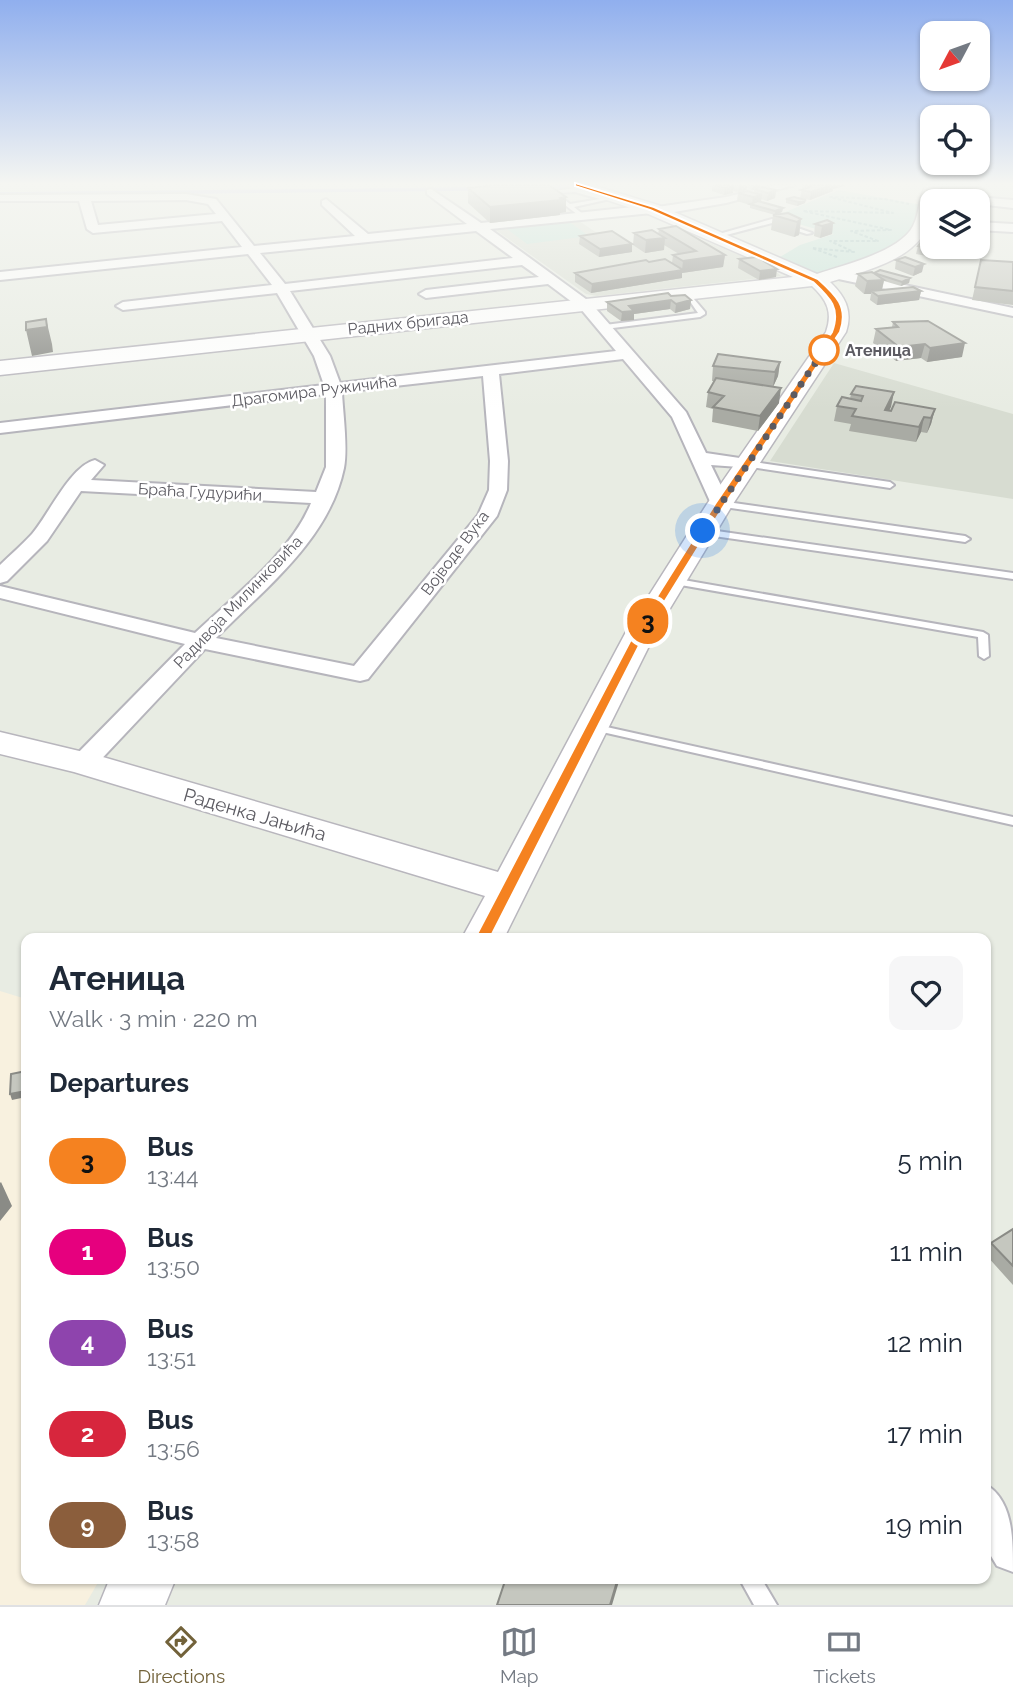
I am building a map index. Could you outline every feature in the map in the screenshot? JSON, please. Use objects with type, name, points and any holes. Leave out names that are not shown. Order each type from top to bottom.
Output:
[{"type":"main road","points":[[486,933],[642,630],[720,504],[839,325],[837,302],[828,272],[790,260]]},
{"type":"main road","name":"Радних бригада","points":[[0,368],[688,294],[828,272],[867,260]]},
{"type":"main road","name":"Раденка Јањића","points":[[0,743],[83,763],[509,889]]},
{"type":"main road","points":[[131,1605],[142,1584]]},
{"type":"street","points":[[0,276],[163,260]]},
{"type":"street","name":"Радивоја Милинковића","points":[[83,763],[295,547],[315,518],[335,467],[334,389],[310,333],[260,260]]},
{"type":"street","points":[[123,306],[525,261],[585,304],[680,416],[720,504]]},
{"type":"street","points":[[828,272],[1013,312]]},
{"type":"street","points":[[426,294],[551,279]]},
{"type":"street","name":"Драгомира Ружичића","points":[[0,428],[627,354]]},
{"type":"street","name":"Војводе Вука","points":[[200,641],[360,674],[486,516],[498,490],[499,461],[491,371]]},
{"type":"street","points":[[699,458],[747,464]]},
{"type":"street","points":[[0,577],[40,537],[76,485],[95,465]]},
{"type":"street","name":"Браћа Гудурићи","points":[[76,485],[323,498]]},
{"type":"street","points":[[0,592],[200,641]]},
{"type":"street","points":[[991,1515],[1013,1550]]},
{"type":"lane","points":[[605,327],[703,313],[688,294]]},
{"type":"lane","points":[[747,464],[890,485]]},
{"type":"lane","points":[[720,504],[965,539]]},
{"type":"lane","points":[[703,531],[1013,576]]},
{"type":"lane","points":[[672,581],[983,635],[984,656]]},
{"type":"lane","points":[[592,727],[1013,821]]},
{"type":"lane","points":[[753,1584],[766,1605]]},
{"type":"path","points":[[828,272],[840,260]]},
{"type":"shaded area","points":[[538,260],[751,260],[773,269],[781,276],[597,296],[586,294]]},
{"type":"shaded area","points":[[834,363],[1013,414],[1013,499],[770,461]]},
{"type":"shaded area","points":[[0,991],[21,997],[21,1584],[97,1584],[85,1605],[0,1605]]},
{"type":"green space","points":[[787,260],[862,260],[818,273]]},
{"type":"building","points":[[646,260],[666,260],[683,270],[592,284],[575,273]]},
{"type":"building","points":[[741,260],[762,260],[777,269],[760,271]]},
{"type":"building","points":[[896,260],[913,260],[924,264],[915,267]]},
{"type":"building","points":[[981,260],[1013,262],[1013,291],[975,287]]},
{"type":"building","points":[[880,270],[910,278],[902,282],[874,273]]},
{"type":"building","points":[[872,272],[884,280],[867,281],[858,274]]},
{"type":"building","points":[[913,287],[921,291],[878,296],[871,291]]},
{"type":"building","points":[[668,293],[671,296],[685,295],[691,300],[676,304],[671,300],[629,306],[634,311],[622,312],[607,302]]},
{"type":"building","points":[[46,319],[47,327],[26,330],[26,322]]},
{"type":"building","points":[[928,321],[965,343],[930,348],[925,344],[899,347],[876,329],[898,327],[893,322]]},
{"type":"building","points":[[718,354],[780,362],[775,372],[713,366]]},
{"type":"building","points":[[716,378],[781,388],[760,416],[713,407],[724,396],[708,392]]},
{"type":"building","points":[[856,386],[894,392],[885,410],[891,411],[895,402],[935,409],[931,418],[924,417],[919,427],[852,416],[856,409],[837,406],[842,397],[861,401],[863,396],[851,394]]},
{"type":"building","points":[[21,1072],[21,1092],[10,1094],[11,1074]]},
{"type":"building","points":[[1013,1229],[1013,1266],[991,1243]]},
{"type":"building","points":[[504,1584],[616,1584],[610,1605],[497,1605]]},
{"type":"bus line","name":"3","points":[[486,933],[642,630],[720,504],[839,325],[839,308],[827,289],[816,280],[772,260]]},
{"type":"place","name":"Атеница","points":[[824,350]]},
{"type":"route","points":[[703,531],[828,344],[824,350]]}]
